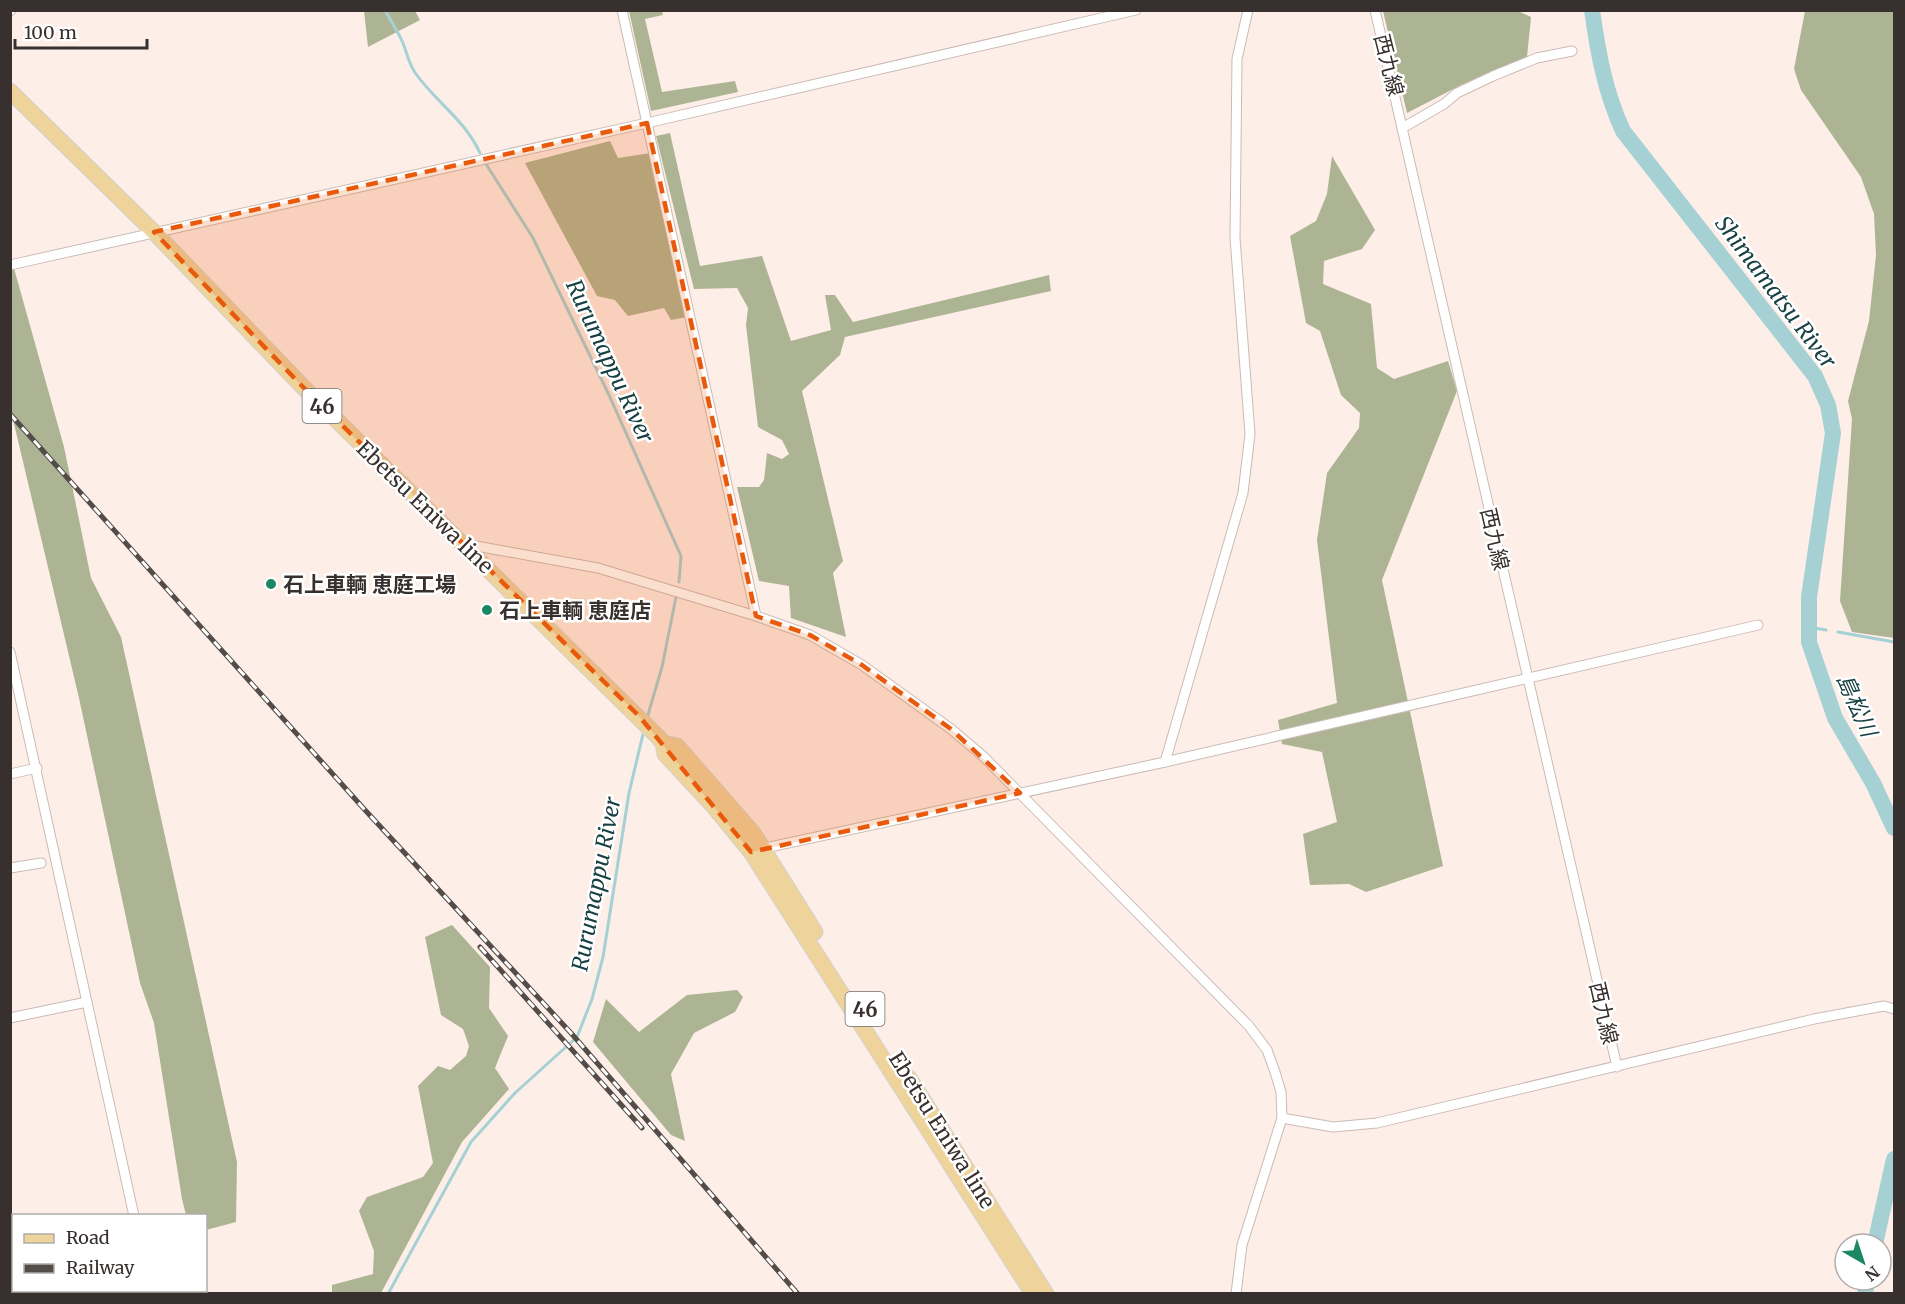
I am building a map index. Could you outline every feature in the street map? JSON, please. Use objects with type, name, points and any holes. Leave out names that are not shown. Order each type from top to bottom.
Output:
[{"type":"main road","name":"Ebetsu Eniwa line","points":[[10,91],[154,232],[302,386],[661,740],[677,746],[735,811],[1033,1293]]},
{"type":"main road","name":"Ebetsu Eniwa line","points":[[758,850],[1046,1293]]},
{"type":"street","points":[[622,10],[756,616]]},
{"type":"street","points":[[10,265],[647,123],[1136,10]]},
{"type":"street","points":[[1165,762],[1244,493],[1250,455],[1235,238],[1237,59],[1248,10]]},
{"type":"street","name":"西九線","points":[[1375,10],[1404,127],[1527,678],[1617,1067]]},
{"type":"street","points":[[1404,127],[1444,104],[1457,93],[1492,76],[1537,58],[1572,51]]},
{"type":"street","points":[[462,544],[598,568],[756,616],[810,635],[862,665],[951,729],[984,757],[1249,1026],[1267,1050],[1281,1092],[1282,1118],[1242,1245],[1236,1293]]},
{"type":"street","points":[[758,850],[1165,762],[1758,625]]},
{"type":"street","points":[[10,652],[134,1214]]},
{"type":"street","points":[[10,774],[37,768]]},
{"type":"street","points":[[10,868],[41,863]]},
{"type":"street","points":[[10,1018],[87,1002]]},
{"type":"street","points":[[1282,1118],[1333,1127],[1354,1127],[1814,1019],[1884,1006],[1894,1009]]},
{"type":"highlighted area","points":[[647,123],[756,616],[810,635],[862,665],[951,729],[1020,793],[751,852],[639,716],[302,386],[154,232]]},
{"type":"green space","points":[[364,11],[415,11],[420,20],[368,47]]},
{"type":"green space","points":[[629,11],[662,11],[663,15],[645,19],[662,92],[735,81],[738,92],[651,111]]},
{"type":"green space","points":[[1383,11],[1518,11],[1531,17],[1527,57],[1463,84],[1407,113]]},
{"type":"green space","points":[[1805,11],[1894,11],[1894,638],[1852,632],[1840,601],[1852,419],[1848,401],[1869,321],[1876,255],[1874,214],[1861,177],[1801,90],[1794,69]]},
{"type":"green space","points":[[670,133],[700,266],[762,256],[791,341],[831,330],[825,295],[835,295],[853,322],[1049,275],[1051,291],[845,337],[840,355],[802,391],[843,561],[833,573],[846,637],[791,618],[789,586],[759,581],[737,487],[759,487],[764,480],[767,453],[782,459],[789,454],[782,440],[758,427],[746,325],[748,308],[737,288],[694,289],[656,136]]},
{"type":"green space","points":[[610,141],[618,158],[651,153],[687,317],[671,320],[664,308],[628,316],[615,300],[597,296],[525,163]]},
{"type":"green space","points":[[1332,156],[1375,230],[1362,249],[1324,261],[1323,284],[1371,304],[1377,368],[1394,379],[1448,361],[1457,391],[1382,580],[1443,866],[1366,892],[1349,884],[1310,885],[1303,834],[1337,822],[1322,752],[1282,744],[1278,720],[1337,703],[1317,540],[1327,473],[1359,428],[1360,413],[1341,395],[1320,331],[1306,323],[1290,236],[1316,221],[1327,194]]},
{"type":"green space","points":[[10,254],[64,447],[91,578],[121,637],[237,1162],[236,1222],[207,1230],[207,1214],[186,1214],[182,1199],[154,1023],[140,983],[79,698],[11,411]]},
{"type":"green space","points":[[452,925],[490,967],[489,1008],[508,1036],[495,1068],[509,1089],[462,1142],[381,1293],[332,1293],[332,1285],[373,1274],[374,1251],[359,1211],[367,1197],[423,1177],[433,1163],[418,1086],[438,1066],[450,1070],[466,1056],[469,1046],[463,1029],[441,1015],[425,937]]},
{"type":"green space","points":[[737,990],[743,997],[735,1012],[694,1033],[671,1074],[685,1141],[671,1135],[593,1042],[606,999],[639,1032],[687,995]]},
{"type":"waterway","name":"Rurumappu River","points":[[385,10],[403,43],[414,70],[474,141],[480,153]]},
{"type":"waterway","name":"Shimamatsu River","points":[[1592,10],[1603,72],[1611,102],[1623,131],[1815,376],[1828,405],[1833,433],[1809,597],[1809,642],[1835,718],[1873,783],[1894,828]]},
{"type":"waterway","name":"Rurumappu River","points":[[486,164],[533,238],[609,395],[681,556],[679,582]]},
{"type":"waterway","name":"Rurumappu River","points":[[647,718],[662,667],[676,597]]},
{"type":"waterway","points":[[1808,627],[1826,630]]},
{"type":"waterway","points":[[1838,632],[1894,642]]},
{"type":"waterway","name":"Rurumappu River","points":[[388,1294],[471,1142],[515,1093],[577,1037],[592,999],[603,957],[629,793],[644,730]]},
{"type":"waterway","name":"島松川","points":[[1878,1232],[1894,1159]]},
{"type":"railway","points":[[10,414],[365,810],[571,1033],[798,1294]]},
{"type":"railway","points":[[480,947],[642,1128]]},
{"type":"place","name":"石上車輌 恵庭工場","points":[[271,584]]},
{"type":"place","name":"石上車輌 恵庭店","points":[[487,610]]}]
